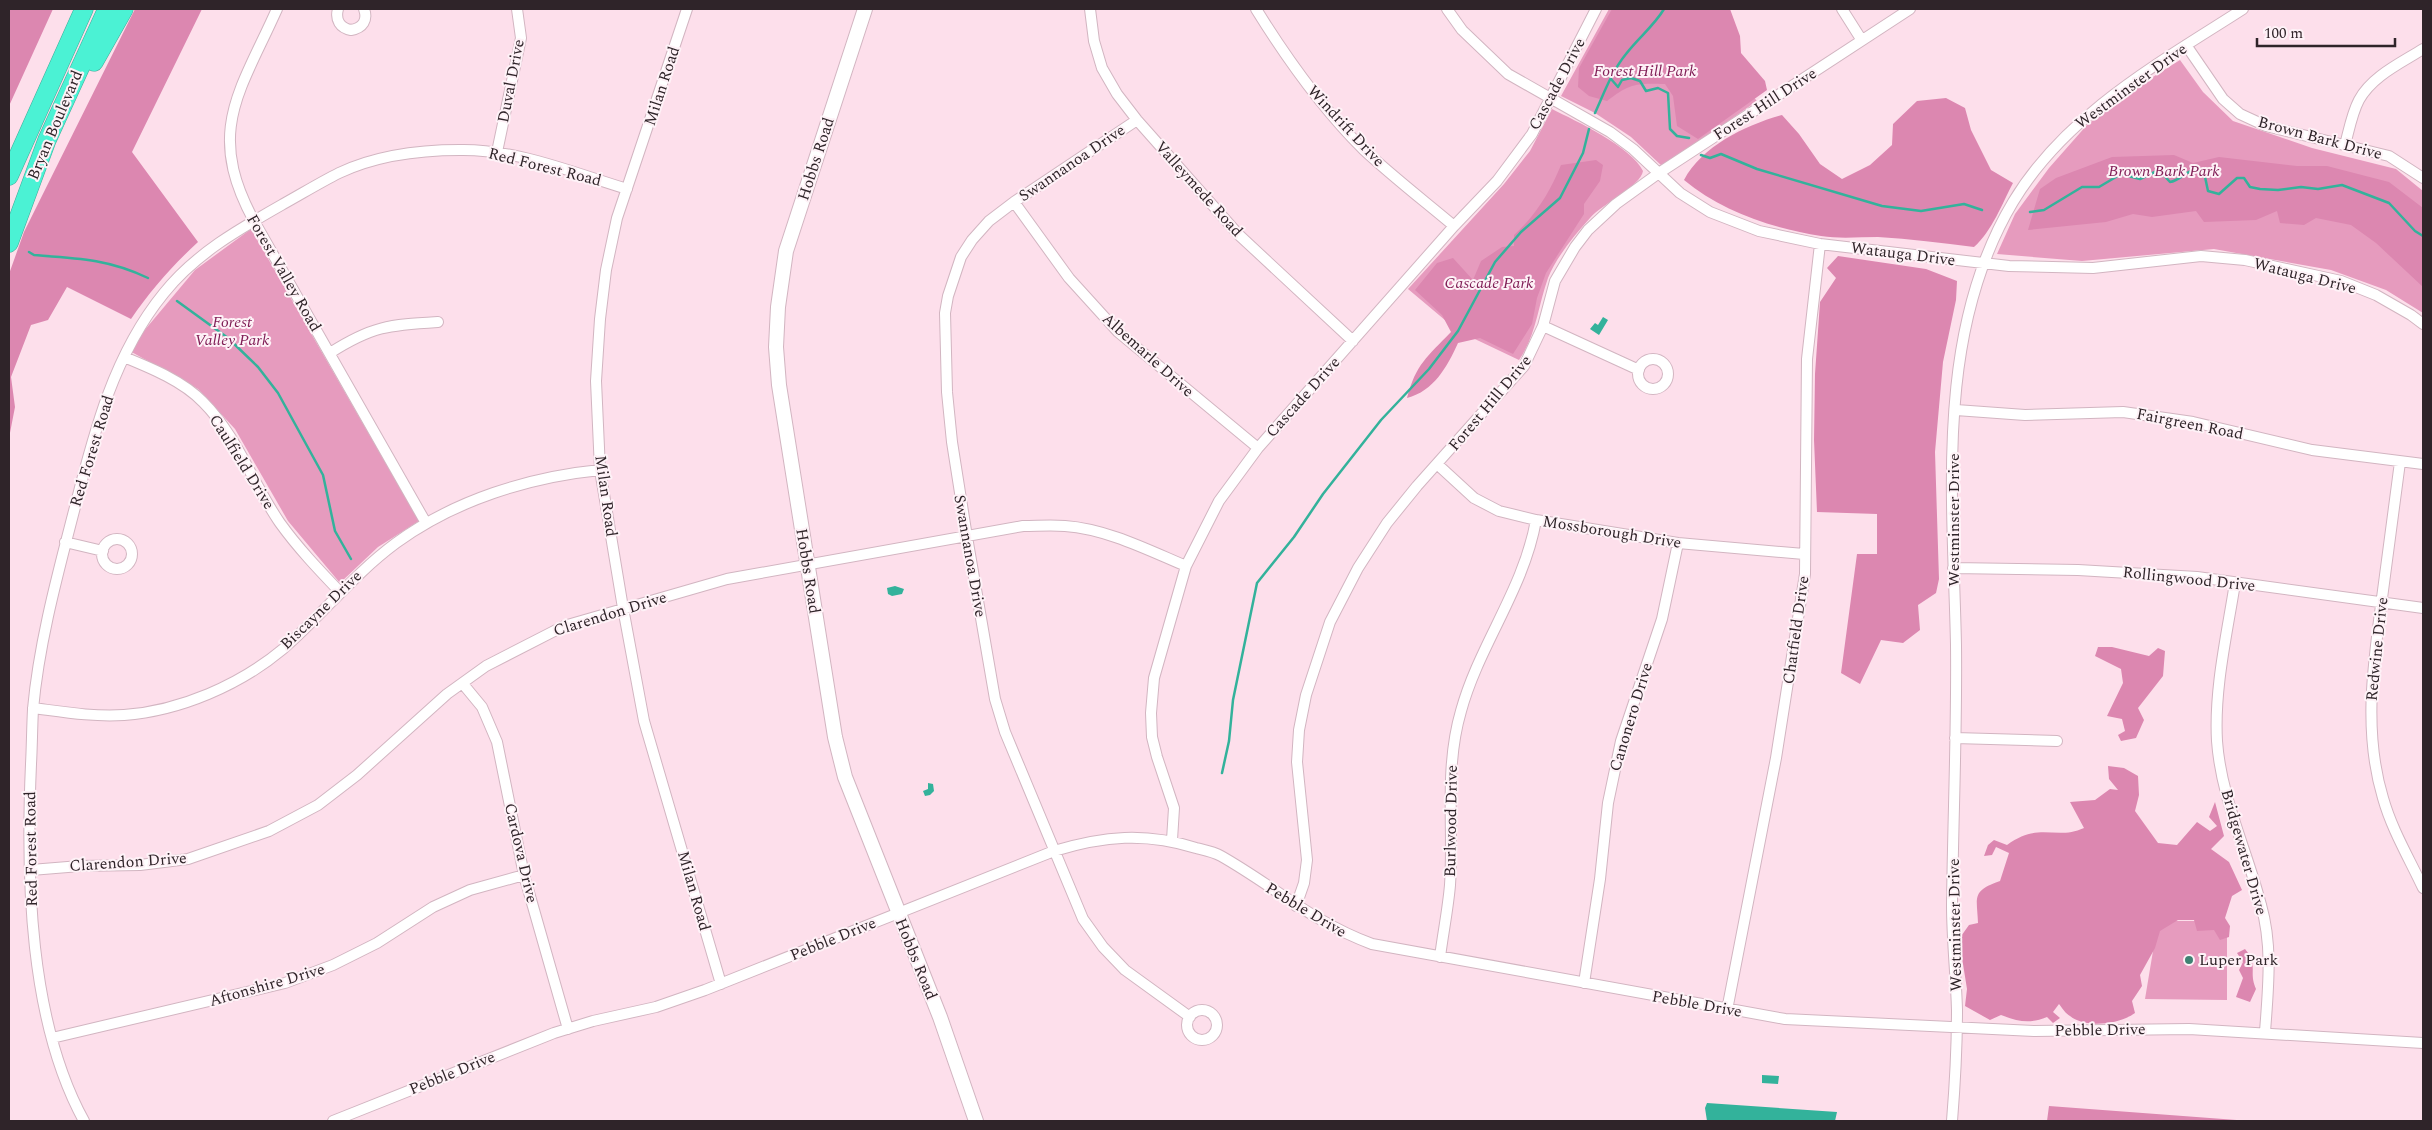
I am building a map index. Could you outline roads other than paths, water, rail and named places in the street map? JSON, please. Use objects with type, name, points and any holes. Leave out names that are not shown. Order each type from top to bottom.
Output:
[{"type":"highway","name":"Bryan Boulevard","points":[[9,176],[84,9]]},
{"type":"highway","name":"Bryan Boulevard","points":[[9,243],[32,176],[107,9]]},
{"type":"highway","points":[[32,176],[50,151],[85,76],[124,9]]},
{"type":"street","name":"Forest Valley Road","points":[[277,9],[234,101],[230,128],[230,154],[234,177],[242,200],[426,523]]},
{"type":"street","points":[[338,9],[338,22],[341,26],[351,30],[357,29],[365,22],[364,9]]},
{"type":"street","name":"Duval Drive","points":[[497,152],[521,38],[517,9]]},
{"type":"street","name":"Milan Road","points":[[687,9],[615,227],[606,270],[600,319],[596,381],[600,470],[622,608],[644,721],[721,984]]},
{"type":"street","name":"Hobbs Road","points":[[865,9],[786,251],[778,307],[776,347],[779,385],[835,737],[845,777],[955,1058],[976,1121]]},
{"type":"street","name":"Valleymede Road","points":[[1090,9],[1094,41],[1102,68],[1137,120],[1239,235],[1353,341]]},
{"type":"street","name":"Windrift Drive","points":[[1256,9],[1280,47],[1332,115],[1386,170],[1454,226]]},
{"type":"street","name":"Watauga Drive","points":[[1447,9],[1462,30],[1502,68],[1551,99],[1610,132],[1680,193],[1710,212],[1759,231],[1820,244],[1984,264],[2093,268],[2201,256],[2245,260],[2341,281],[2383,299],[2412,315],[2423,324]]},
{"type":"street","name":"Cascade Drive","points":[[1172,840],[1174,808],[1152,736],[1151,713],[1154,678],[1186,566],[1219,501],[1258,448],[1454,226],[1497,181],[1532,134],[1596,9]]},
{"type":"street","points":[[1842,9],[1862,40]]},
{"type":"street","name":"Forest Hill Drive","points":[[1296,906],[1304,883],[1307,860],[1306,828],[1297,762],[1299,730],[1315,666],[1330,622],[1358,568],[1387,523],[1524,366],[1543,326],[1555,281],[1575,247],[1588,230],[1616,204],[1659,173],[1910,9]]},
{"type":"street","name":"Westminster Drive","points":[[1952,1121],[1957,1070],[1952,909],[1956,647],[1950,494],[1956,410],[1966,325],[1984,264],[2013,203],[2041,163],[2073,127],[2107,99],[2243,9]]},
{"type":"street","name":"Brown Bark Drive","points":[[2186,45],[2223,99],[2240,114],[2266,126],[2389,156],[2423,178]]},
{"type":"street","points":[[2344,145],[2359,101],[2367,89],[2378,78],[2423,49]]},
{"type":"street","name":"Swannanoa Drive","points":[[1137,120],[1014,202],[989,222],[972,240],[961,257],[951,282],[945,313],[947,392],[952,442],[967,537],[1000,716],[1005,732],[1083,919],[1102,947],[1140,982],[1190,1016]]},
{"type":"street","name":"Red Forest Road","points":[[84,1121],[58,1066],[33,934],[29,805],[34,708],[40,662],[65,542],[103,404],[138,328],[177,278],[214,246],[340,172],[369,162],[397,155],[424,152],[462,150],[497,152],[627,189]]},
{"type":"street","name":"Albemarle Drive","points":[[1014,202],[1069,278],[1118,332],[1258,448]]},
{"type":"street","name":"Chatfield Drive","points":[[1727,1010],[1776,758],[1805,574],[1807,359],[1820,244]]},
{"type":"street","points":[[330,353],[369,331],[384,327],[438,322]]},
{"type":"street","points":[[1543,326],[1639,370]]},
{"type":"street","name":"Caulfield Drive","points":[[124,358],[182,385],[202,400],[228,433],[279,522],[299,549],[340,592]]},
{"type":"street","name":"Fairgreen Road","points":[[1956,410],[2025,416],[2123,412],[2193,422],[2312,450],[2423,464]]},
{"type":"street","name":"Redwine Drive","points":[[2400,462],[2374,651],[2370,713],[2382,796],[2393,829],[2423,888]]},
{"type":"street","name":"Mossborough Drive","points":[[1437,464],[1474,498],[1499,511],[1536,520],[1678,543],[1804,554]]},
{"type":"street","name":"Biscayne Drive","points":[[34,708],[84,715],[125,715],[160,709],[225,687],[256,670],[283,648],[369,564],[426,523],[459,507],[515,486],[576,472],[600,470]]},
{"type":"street","name":"Burlwood Drive","points":[[1440,957],[1450,885],[1450,772],[1460,712],[1471,682],[1521,572],[1533,536],[1536,520]]},
{"type":"street","name":"Clarendon Drive","points":[[31,870],[188,860],[238,844],[269,831],[326,799],[357,775],[448,694],[486,666],[564,626],[622,608],[727,580],[1023,526],[1066,526],[1101,534],[1138,546],[1186,566]]},
{"type":"street","points":[[65,542],[103,551]]},
{"type":"street","name":"Canonero Drive","points":[[1584,983],[1600,879],[1610,794],[1621,741],[1662,619],[1678,543]]},
{"type":"street","name":"Rollingwood Drive","points":[[1953,568],[2078,570],[2197,577],[2423,608]]},
{"type":"street","name":"Bridgewater Drive","points":[[2235,583],[2217,707],[2217,742],[2229,809],[2262,906],[2268,938],[2269,964],[2265,1032]]},
{"type":"street","name":"Cardova Drive","points":[[463,684],[482,707],[497,742],[524,875],[568,1029]]},
{"type":"street","points":[[1955,738],[2057,741]]},
{"type":"street","name":"Pebble Drive","points":[[333,1121],[494,1056],[568,1029],[593,1021],[656,1007],[721,984],[1054,851],[1098,839],[1127,836],[1172,840],[1220,856],[1296,906],[1347,935],[1372,944],[1727,1010],[1785,1019],[2034,1032],[2189,1029],[2265,1032],[2423,1044]]},
{"type":"street","name":"Aftonshire Drive","points":[[52,1038],[285,983],[333,965],[377,944],[433,908],[470,890],[524,875]]},
{"type":"waterway","points":[[1595,113],[1621,61],[1664,9]]},
{"type":"waterway","points":[[1611,79],[1618,87],[1622,80],[1631,78],[1640,81],[1646,91],[1658,88],[1668,93],[1670,129],[1677,136],[1689,138]]},
{"type":"waterway","points":[[1222,773],[1229,741],[1233,700],[1257,583],[1294,537],[1323,494],[1381,420],[1429,369],[1458,331],[1495,262],[1521,232],[1560,198],[1583,153],[1589,129]]},
{"type":"waterway","points":[[1701,155],[1710,158],[1721,154],[1757,169],[1882,206],[1921,211],[1964,204],[1982,210]]},
{"type":"waterway","points":[[2030,212],[2044,210],[2082,187],[2099,187],[2121,174],[2140,179],[2159,170],[2170,182],[2191,171],[2199,170],[2204,172],[2208,191],[2219,194],[2237,178],[2244,178],[2250,187],[2260,189],[2278,190],[2301,187],[2318,189],[2342,185],[2389,203],[2415,231],[2423,236]]},
{"type":"waterway","points":[[29,252],[34,255],[106,263],[148,278]]},
{"type":"waterway","points":[[177,301],[228,338],[258,367],[278,393],[323,475],[335,531],[351,559]]},
{"type":"place","name":"Luper Park","points":[[2189,960]]},
{"type":"park label","name":"Forest Hill Park","points":[[1645,71]]},
{"type":"park label","name":"Brown Bark Park","points":[[2164,171]]},
{"type":"park label","name":"Cascade Park","points":[[1489,283]]},
{"type":"park label","name":"Forest Valley Park","points":[[232,331]]}]
